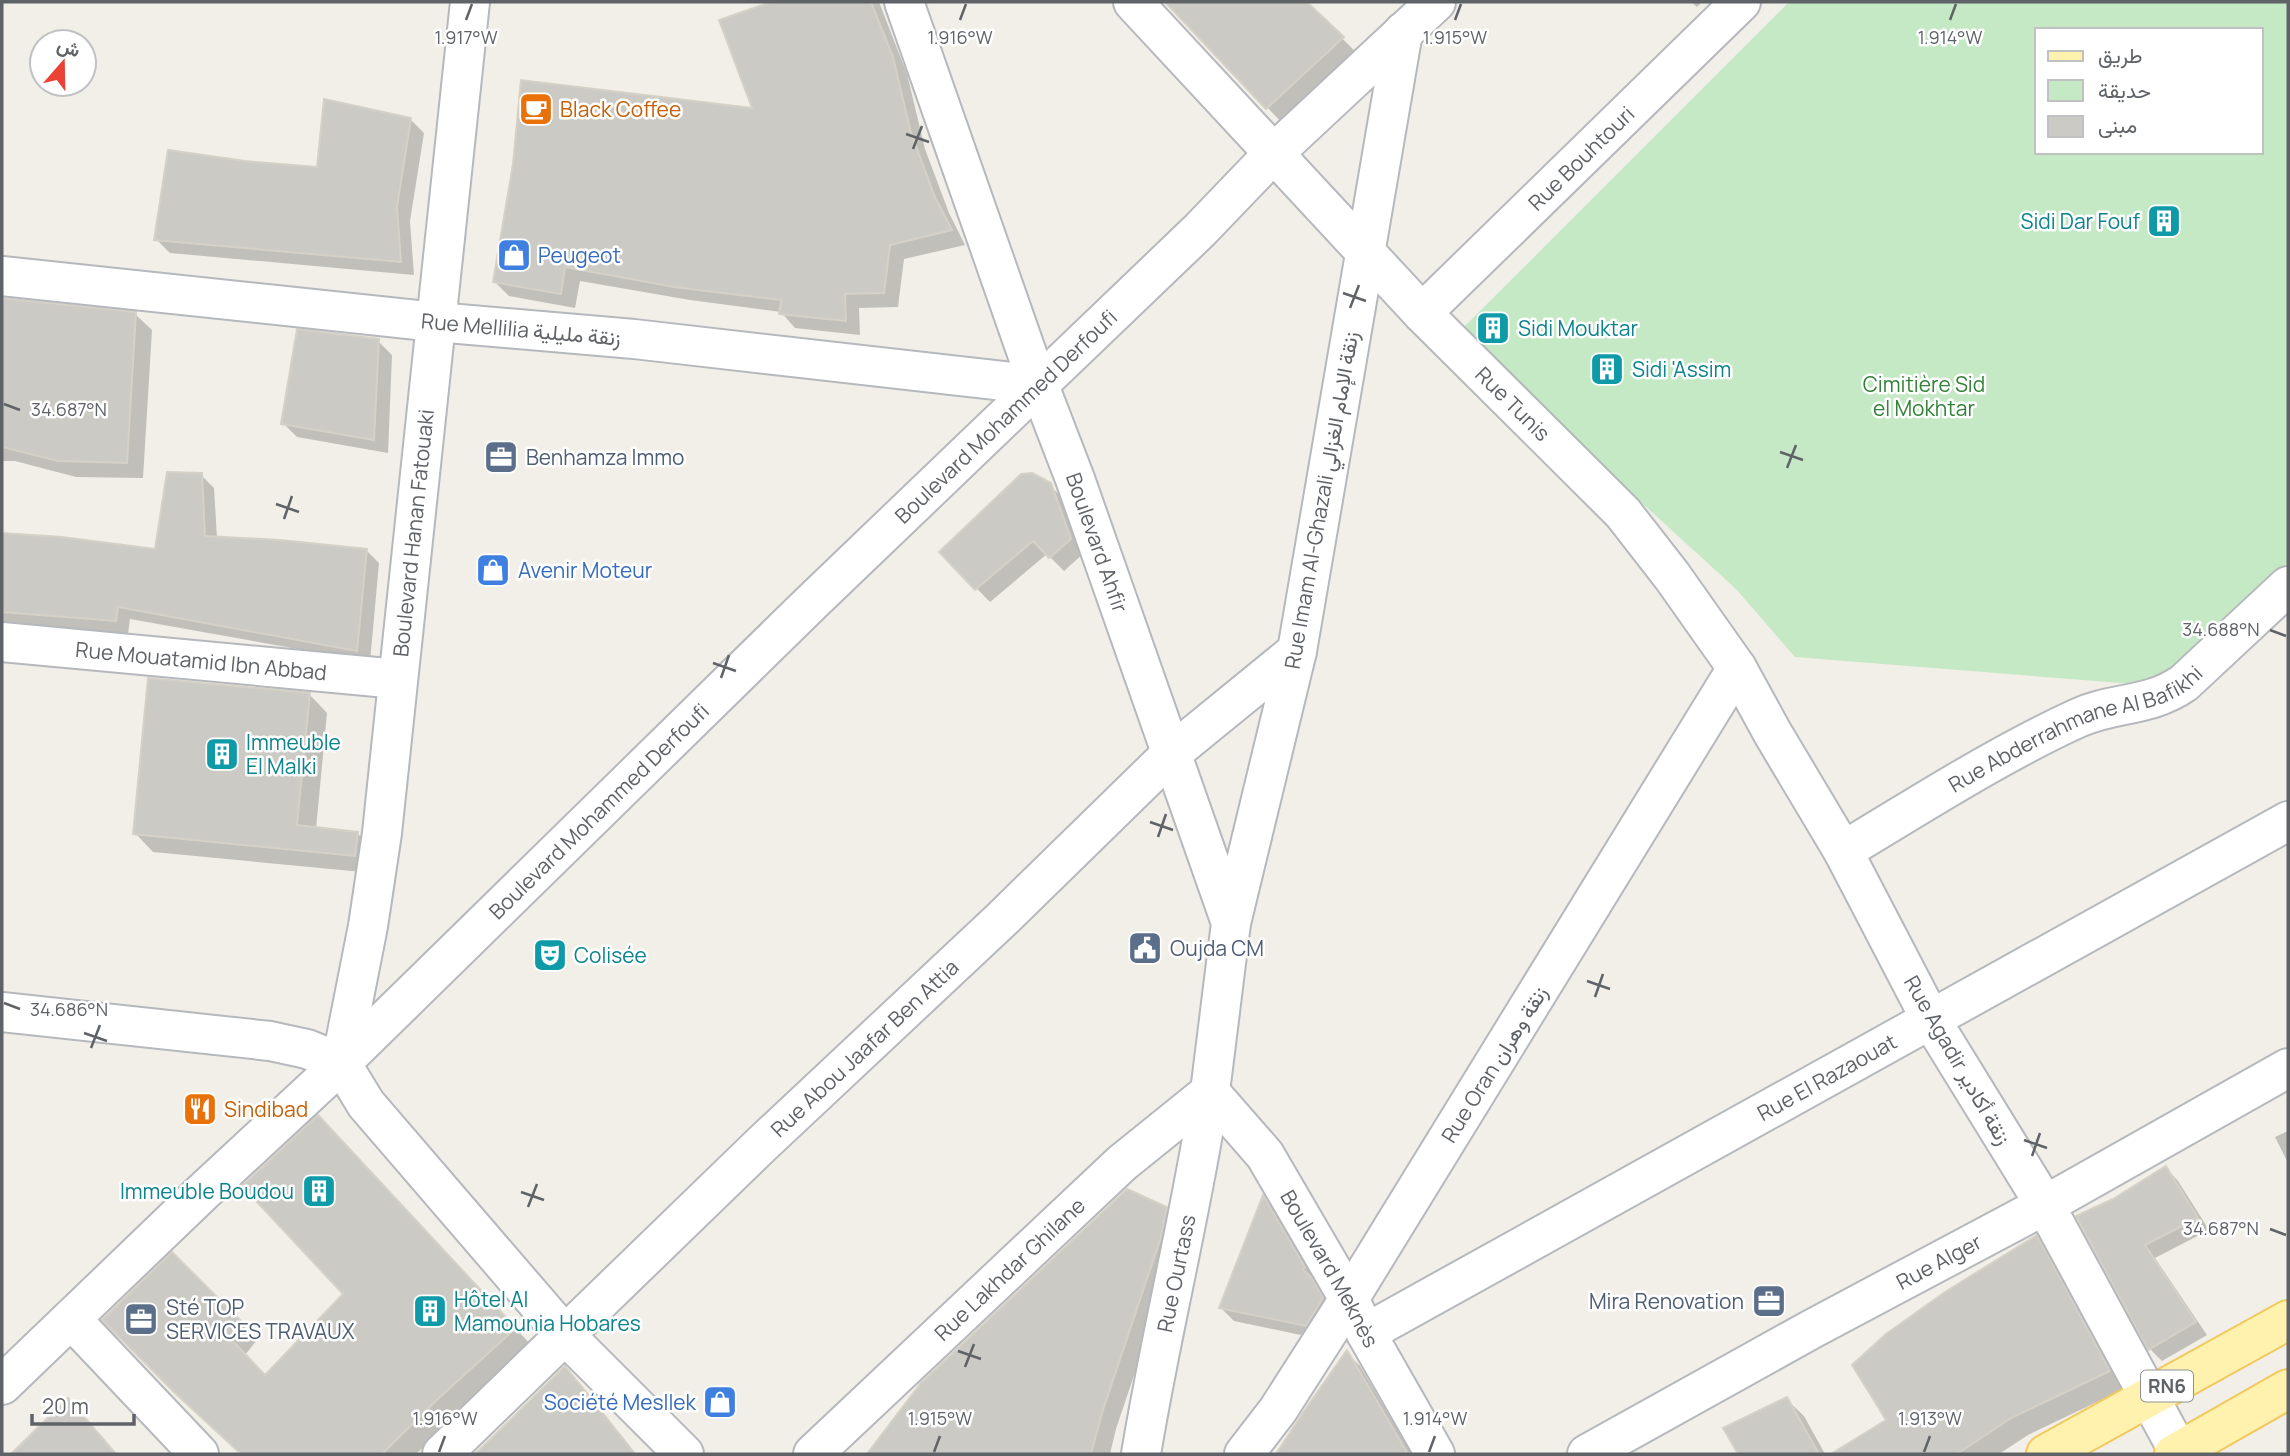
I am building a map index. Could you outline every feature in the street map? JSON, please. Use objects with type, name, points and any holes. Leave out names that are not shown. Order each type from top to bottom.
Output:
[{"type":"main road","name":"RN6","points":[[2046,1454],[2288,1320]]},
{"type":"main road","points":[[2178,1453],[2288,1389]]},
{"type":"street","name":"Boulevard Hanan Fatouaki","points":[[341,1063],[368,926],[380,847],[470,2]]},
{"type":"street","name":"Boulevard Ahfir","points":[[904,2],[1231,923],[1210,1092]]},
{"type":"street","name":"Rue Tunis","points":[[1133,2],[1422,313],[1623,513],[1672,576],[1737,668]]},
{"type":"street","name":"Boulevard Mohammed Derfoufi","points":[[2,1385],[341,1063],[812,602],[1200,230],[1273,154],[1436,2]]},
{"type":"street","name":"Rue Bouhtouri","points":[[1422,313],[1741,2]]},
{"type":"street","name":"Rue Imam Al-Ghazali زنقة الإمام الغزالي","points":[[1231,923],[1297,651],[1403,32]]},
{"type":"street","name":"Rue Mellilia زنقة مليلية","points":[[2,276],[436,322],[634,338],[1039,385]]},
{"type":"street","name":"Rue Abderrahmane Al Bafikhi","points":[[1843,850],[1974,773],[2077,718],[2099,709],[2128,705],[2168,694],[2184,683],[2288,586]]},
{"type":"street","name":"Rue Mouatamid Ibn Abbad","points":[[2,642],[398,679]]},
{"type":"street","name":"Rue Abou Jaafar Ben Attia","points":[[442,1454],[1172,753],[1297,651]]},
{"type":"street","name":"Rue Agadir زنقة أكادير","points":[[1737,668],[1843,850],[1931,1020],[2045,1205],[2178,1453]]},
{"type":"street","name":"Rue Oran زنقة وهران","points":[[1244,1454],[1278,1410],[1349,1299],[1737,668]]},
{"type":"street","name":"Rue El Razaouat","points":[[1366,1333],[2288,821]]},
{"type":"street","points":[[2,1012],[270,1041],[307,1049],[341,1063],[366,1104],[564,1334],[684,1454]]},
{"type":"street","name":"Rue Alger","points":[[1587,1454],[1812,1329],[2045,1205],[2288,1068]]},
{"type":"street","name":"Boulevard Meknès","points":[[1210,1092],[1265,1155],[1349,1299],[1434,1454]]},
{"type":"street","name":"Rue Lakhdar Ghilane","points":[[813,1454],[1122,1163],[1210,1092]]},
{"type":"street","name":"Rue Ourtass","points":[[1141,1454],[1155,1373],[1200,1160],[1210,1092]]},
{"type":"street","points":[[72,1320],[199,1454]]},
{"type":"green space","name":"Cimitière Sid el Mokhtar","points":[[1789,2],[2288,2],[2288,562],[2159,686],[1795,657],[1736,589],[1457,334]]},
{"type":"building","points":[[771,2],[871,2],[893,57],[911,133],[935,197],[952,230],[890,245],[884,293],[845,294],[846,321],[779,314],[781,300],[674,287],[565,267],[561,294],[493,282],[513,164],[521,80],[752,108],[719,20]]},
{"type":"building","points":[[1165,2],[1307,2],[1344,37],[1266,109]]},
{"type":"building","points":[[324,99],[411,118],[397,207],[401,262],[154,240],[168,150],[245,161],[317,167]]},
{"type":"building","points":[[2,298],[136,312],[127,463],[58,461],[2,447]]},
{"type":"building","points":[[297,329],[379,339],[374,440],[281,424]]},
{"type":"building","points":[[167,472],[202,473],[205,536],[367,549],[357,651],[118,607],[116,621],[2,612],[2,533],[62,537],[155,549]]},
{"type":"building","points":[[1032,473],[1051,483],[1071,539],[1049,558],[1033,541],[975,590],[939,552],[1021,474]]},
{"type":"building","name":"Immeuble El Malki","points":[[148,678],[310,693],[297,825],[358,832],[355,856],[133,834]]},
{"type":"building","points":[[318,1115],[516,1328],[382,1454],[241,1454],[102,1320],[172,1252],[242,1322],[229,1337],[265,1375],[343,1294],[242,1186]]},
{"type":"building","points":[[2166,1166],[2198,1218],[2145,1245],[2196,1322],[2148,1350],[2076,1216],[2113,1199]]},
{"type":"building","points":[[1127,1189],[1167,1207],[1161,1237],[1102,1413],[1091,1454],[867,1454],[921,1383]]},
{"type":"building","points":[[1263,1195],[1305,1267],[1303,1270],[1312,1278],[1323,1298],[1306,1326],[1219,1308]]},
{"type":"building","points":[[2037,1235],[2110,1371],[2011,1418],[1957,1454],[1831,1454],[1886,1420],[1852,1365],[1886,1334],[1945,1292]]},
{"type":"building","points":[[1347,1350],[1408,1454],[1276,1454],[1304,1411]]},
{"type":"building","points":[[565,1366],[635,1454],[475,1454],[506,1424]]},
{"type":"building","points":[[1787,1397],[1819,1454],[1738,1454],[1723,1428]]},
{"type":"building","points":[[68,1398],[116,1454],[11,1454]]},
{"type":"place","name":"Black Coffee","points":[[536,109]]},
{"type":"place","name":"Sidi Dar Fouf","points":[[2164,221]]},
{"type":"place","name":"Peugeot","points":[[514,255]]},
{"type":"place","name":"Sidi Mouktar","points":[[1493,328]]},
{"type":"place","name":"Sidi 'Assim","points":[[1607,369]]},
{"type":"place","name":"Benhamza Immo","points":[[501,457]]},
{"type":"place","name":"Avenir Moteur","points":[[493,570]]},
{"type":"place","name":"Immeuble El Malki","points":[[222,754]]},
{"type":"place","name":"Oujda CM","points":[[1145,948]]},
{"type":"place","name":"Colisée","points":[[550,955]]},
{"type":"place","name":"Sindibad","points":[[200,1109]]},
{"type":"place","name":"Immeuble Boudou","points":[[319,1191]]},
{"type":"place","name":"Mira Renovation","points":[[1769,1301]]},
{"type":"place","name":"Hôtel Al Mamounia Hobares","points":[[430,1311]]},
{"type":"place","name":"Sté TOP SERVICES TRAVAUX","points":[[141,1319]]},
{"type":"place","name":"Société Mesllek","points":[[720,1402]]}]
